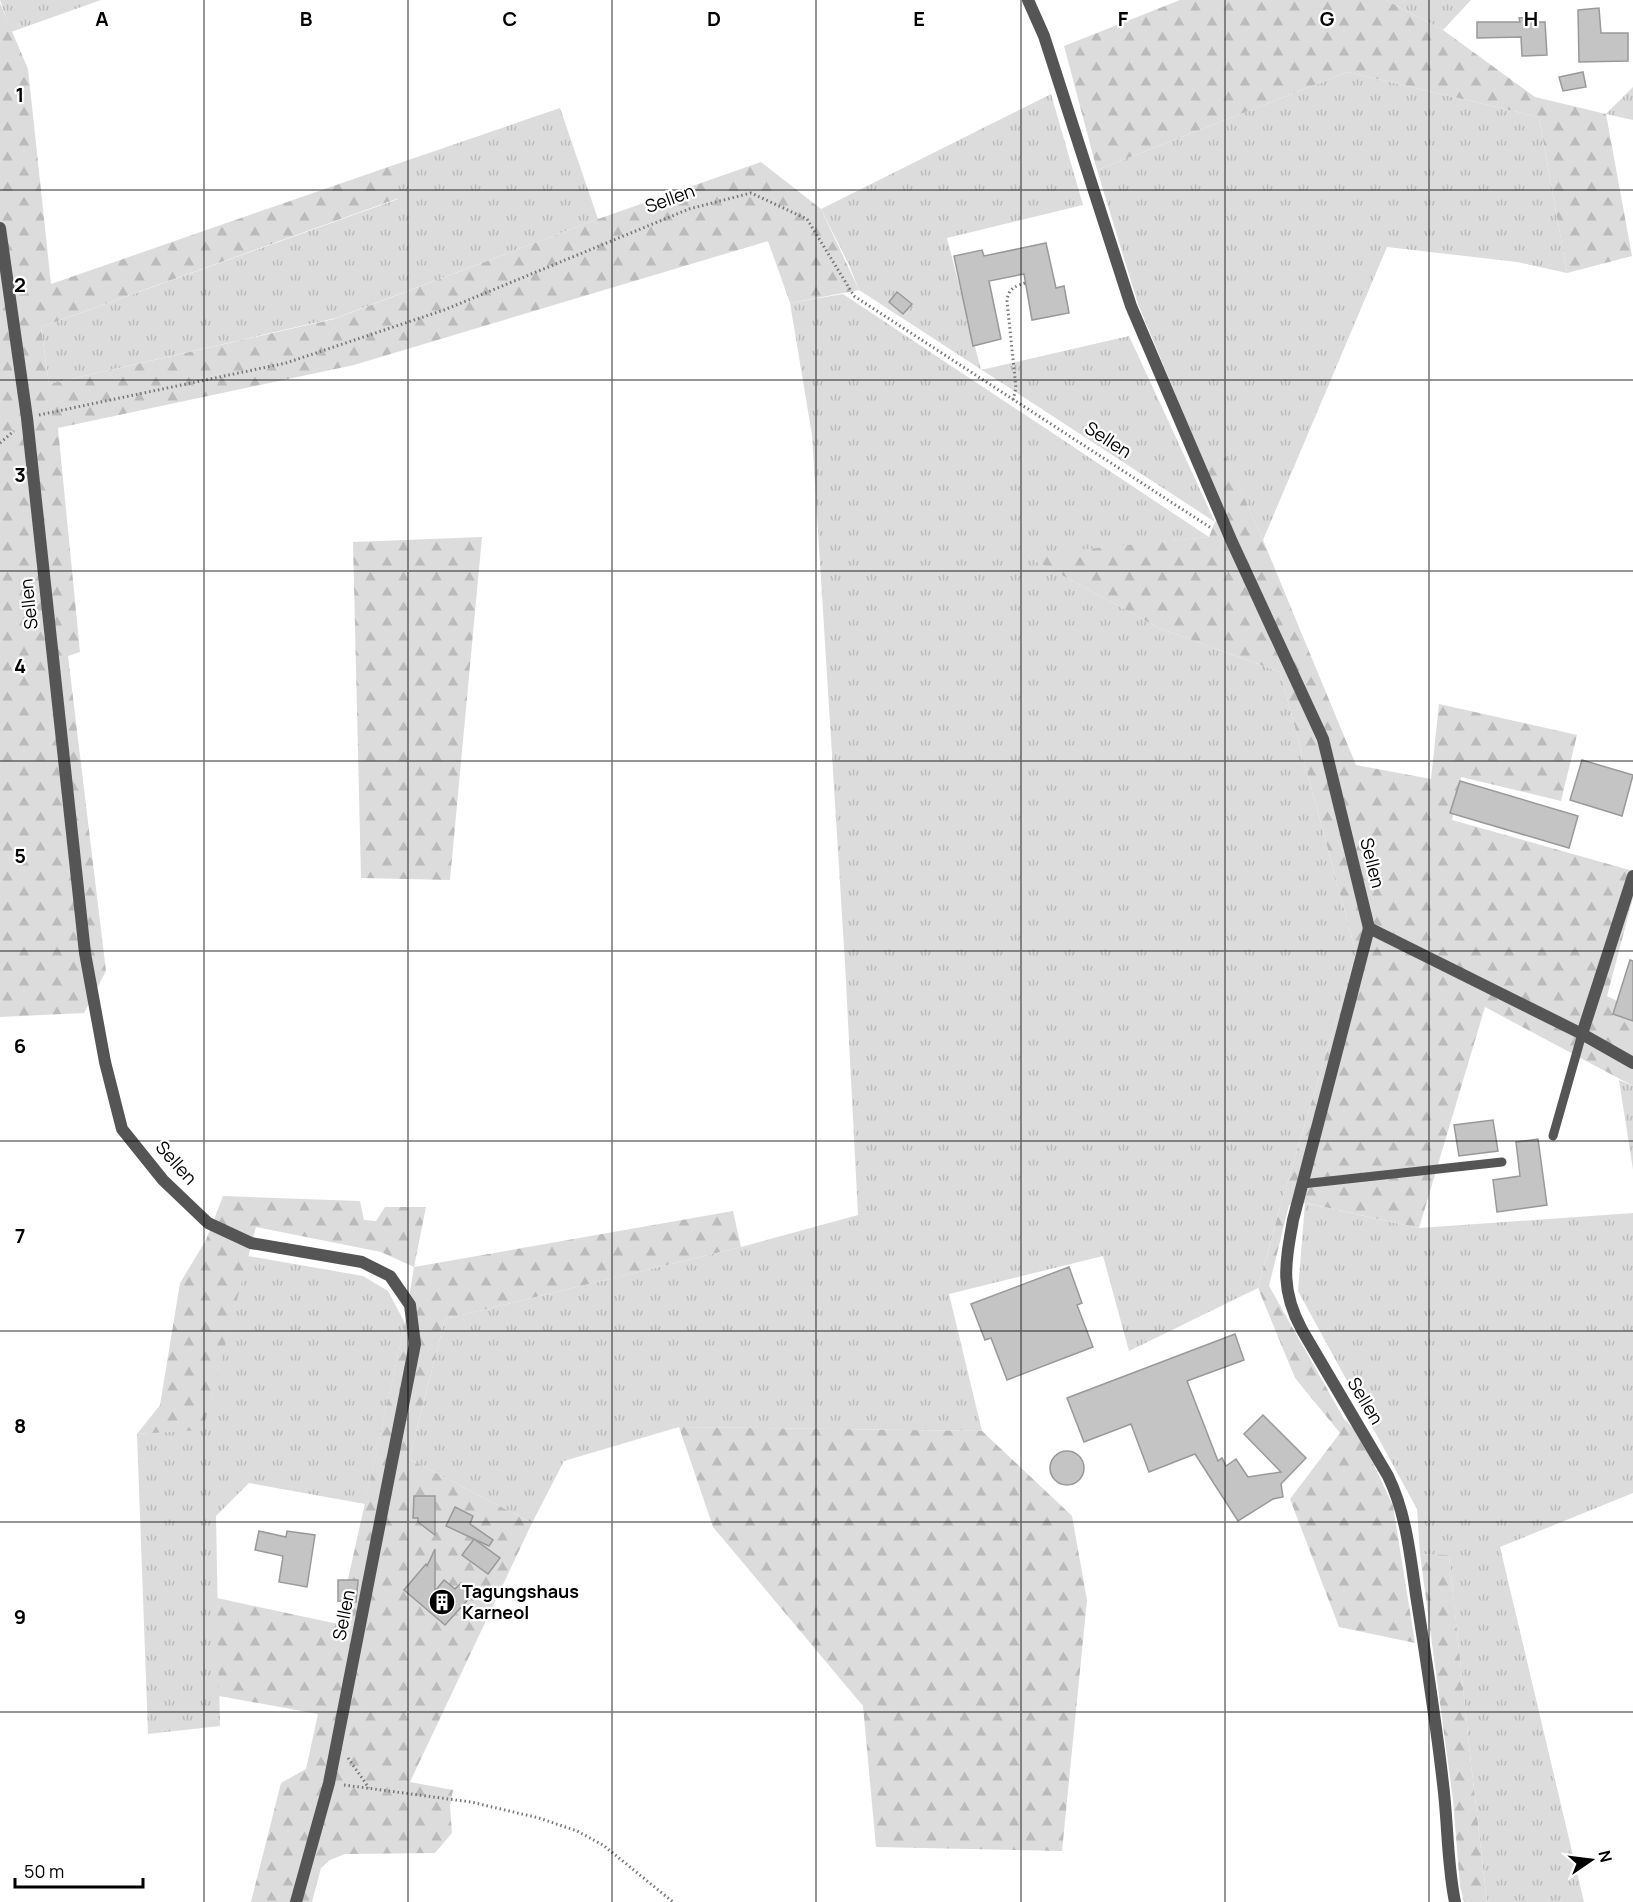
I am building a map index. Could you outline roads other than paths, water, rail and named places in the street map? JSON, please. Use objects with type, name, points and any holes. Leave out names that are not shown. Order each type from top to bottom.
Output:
[{"type":"street","name":"Sellen","points":[[1028,0],[1044,36],[1131,306],[1232,542],[1323,739],[1370,928],[1302,1184],[1287,1252],[1285,1278],[1288,1299],[1302,1330],[1388,1476],[1401,1506],[1425,1651],[1443,1786],[1455,1902]]},
{"type":"street","name":"Sellen","points":[[0,228],[27,418],[85,954],[105,1062],[122,1129],[163,1180],[208,1223],[251,1243],[363,1262],[390,1276],[410,1305],[416,1344],[329,1783],[296,1902]]},
{"type":"street","points":[[1582,1034],[1633,876]]},
{"type":"street","points":[[1370,928],[1582,1034],[1633,1063]]},
{"type":"lane","points":[[1553,1136],[1582,1034]]},
{"type":"lane","points":[[1302,1184],[1502,1162]]},
{"type":"place","name":"Tagungshaus Karneol","points":[[442,1602]]}]
